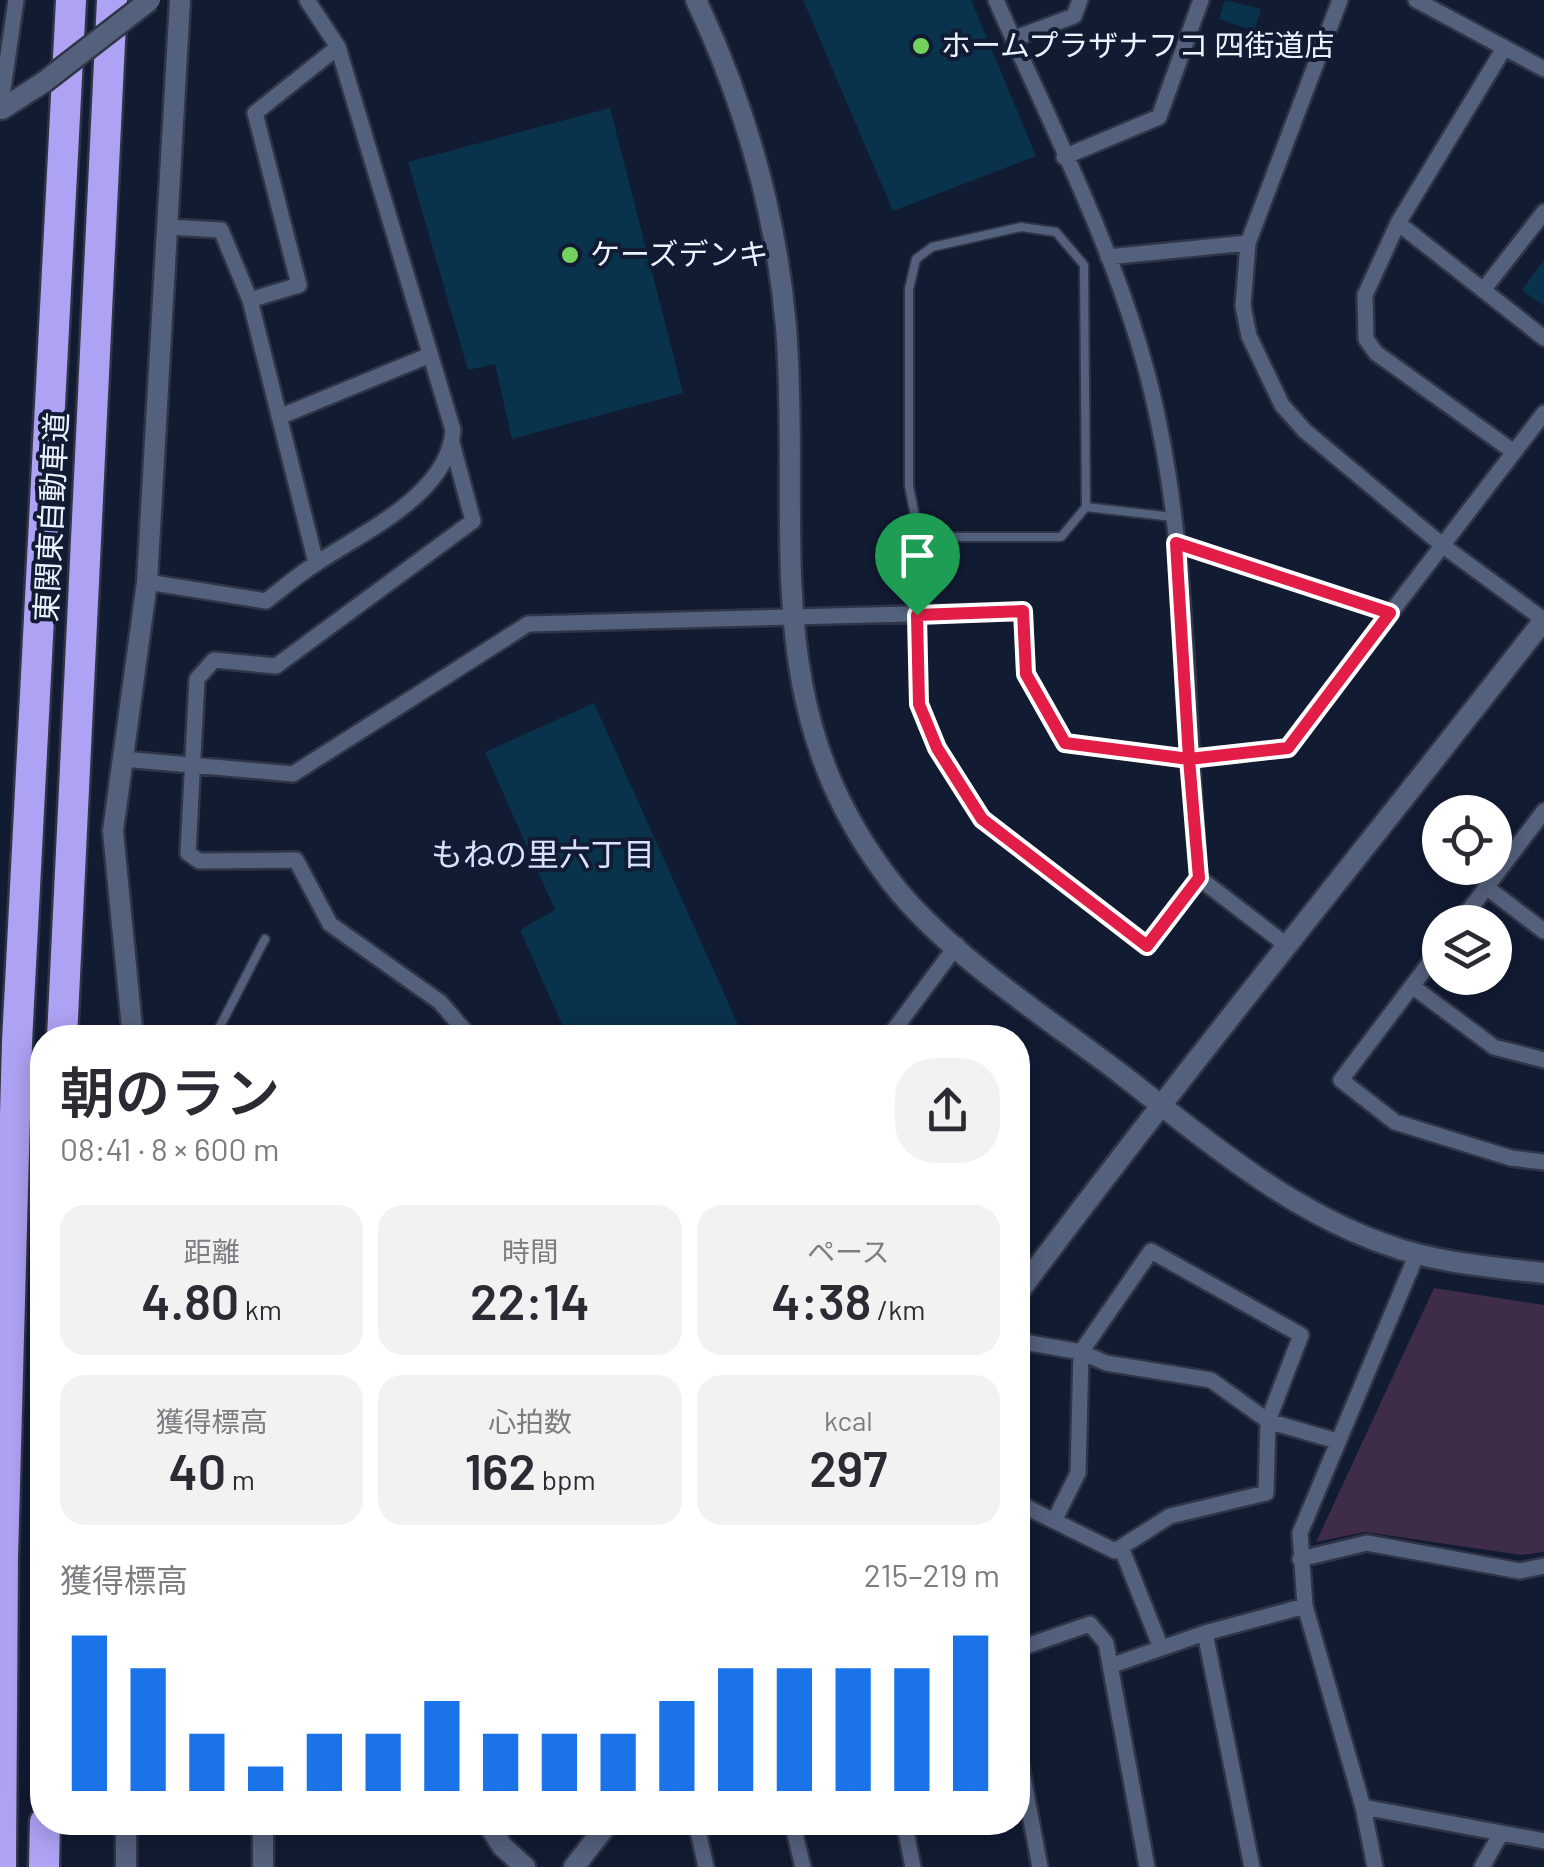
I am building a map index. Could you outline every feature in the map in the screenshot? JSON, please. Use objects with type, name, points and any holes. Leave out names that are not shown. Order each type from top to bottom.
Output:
[{"type":"highway","name":"東関東自動車道","points":[[1,1867],[3,1558],[16,1042],[71,0]]},
{"type":"highway","name":"東関東自動車道","points":[[63,1025],[112,0]]},
{"type":"highway","points":[[44,1867],[45,1835]]},
{"type":"street","points":[[1,109],[16,0]]},
{"type":"street","points":[[1,109],[44,82],[150,0]]},
{"type":"street","points":[[132,1025],[114,831],[147,582],[180,0]]},
{"type":"street","points":[[307,0],[338,46],[453,430],[452,443],[473,521],[276,666],[214,660],[198,679],[188,852],[199,861],[296,860],[330,924],[440,1002],[460,1025]]},
{"type":"street","points":[[696,0],[746,114],[776,251],[786,328],[790,620],[802,696],[820,758],[846,814],[892,884],[957,946],[1159,1104],[1286,1197],[1332,1222],[1417,1254],[1544,1273]]},
{"type":"street","points":[[917,615],[919,704],[937,748],[982,819],[1147,946],[1199,878],[1174,517],[1147,373],[1108,257],[996,0]]},
{"type":"street","points":[[1013,39],[1074,16],[1080,0]]},
{"type":"street","points":[[1064,157],[1159,117],[1201,0]]},
{"type":"street","points":[[1030,1277],[1159,1104],[1290,947],[1544,620],[1442,545],[1324,449],[1282,405],[1249,336],[1244,306],[1248,243],[1340,0]]},
{"type":"street","points":[[1416,0],[1544,69]]},
{"type":"street","points":[[250,300],[300,285],[254,113],[338,46]]},
{"type":"street","points":[[1503,50],[1398,222],[1365,295],[1366,339],[1376,353],[1514,452]]},
{"type":"street","points":[[1484,289],[1544,212]]},
{"type":"street","points":[[1398,222],[1544,338]]},
{"type":"street","points":[[167,227],[221,230],[250,300],[316,563]]},
{"type":"street","points":[[1108,257],[1248,243]]},
{"type":"street","points":[[279,416],[430,355]]},
{"type":"street","points":[[123,759],[193,762],[292,774],[528,624],[1023,611],[1026,674],[1065,743],[1189,759],[1288,748],[1544,412]]},
{"type":"street","points":[[147,582],[266,601],[316,563],[395,515],[426,486],[452,443]]},
{"type":"street","points":[[1176,543],[1390,613]]},
{"type":"street","points":[[1473,905],[1544,811]]},
{"type":"street","points":[[1199,878],[1290,947]]},
{"type":"street","points":[[1486,887],[1544,931]]},
{"type":"street","points":[[898,1025],[957,946]]},
{"type":"street","points":[[1422,973],[1341,1080],[1394,1122],[1511,1158],[1544,1162]]},
{"type":"street","points":[[1412,986],[1494,1047],[1544,1060]]},
{"type":"street","points":[[1030,1509],[1054,1521],[1115,1551],[1170,1516],[1266,1493],[1268,1420],[1300,1335],[1151,1250],[1081,1352],[1078,1473],[1054,1521]]},
{"type":"street","points":[[1375,1867],[1363,1807],[1306,1606],[1300,1533],[1417,1254]]},
{"type":"street","points":[[1030,1343],[1081,1352],[1106,1363],[1211,1380],[1268,1420],[1338,1441]]},
{"type":"street","points":[[1300,1559],[1367,1542],[1520,1571],[1544,1566]]},
{"type":"street","points":[[1121,1547],[1161,1648]]},
{"type":"street","points":[[1110,1666],[1206,1633],[1306,1606]]},
{"type":"street","points":[[1030,1645],[1090,1624],[1106,1643],[1147,1867]]},
{"type":"street","points":[[1206,1633],[1252,1867]]},
{"type":"street","points":[[1363,1807],[1544,1841]]},
{"type":"street","points":[[1030,1815],[1040,1867]]},
{"type":"street","points":[[1482,1867],[1500,1834]]},
{"type":"street","points":[[126,1835],[126,1867]]},
{"type":"street","points":[[263,1835],[264,1867]]},
{"type":"street","points":[[498,1835],[524,1867]]},
{"type":"street","points":[[574,1867],[599,1835]]},
{"type":"street","points":[[699,1835],[706,1867]]},
{"type":"street","points":[[795,1835],[803,1867]]},
{"type":"street","points":[[907,1835],[913,1867]]},
{"type":"lane","points":[[1021,227],[1056,232],[1084,266],[1086,506],[1061,537],[943,537],[916,521],[909,486],[908,289],[916,259],[932,248],[1021,227]]},
{"type":"lane","points":[[1086,506],[1174,517]]},
{"type":"lane","points":[[221,1025],[265,940]]},
{"type":"shaded area","points":[[1434,1288],[1544,1305],[1544,1552],[1521,1555],[1365,1532],[1316,1542]]},
{"type":"building","points":[[803,0],[971,0],[1036,156],[893,211]]},
{"type":"building","points":[[1225,0],[1261,9],[1254,31],[1219,19]]},
{"type":"building","points":[[610,108],[683,393],[512,439],[495,364],[468,370],[408,162]]},
{"type":"building","points":[[1544,260],[1544,306],[1522,290]]},
{"type":"building","points":[[594,703],[738,1025],[562,1025],[520,930],[555,910],[485,752]]},
{"type":"place","name":"ホームプラザナフコ 四街道店","points":[[921,46]]},
{"type":"place","name":"ケーズデンキ","points":[[570,255]]},
{"type":"district","name":"もねの里六丁目","points":[[543,855]]},
{"type":"route","points":[[917,615],[919,704],[937,748],[982,819],[1147,946],[1199,878],[1189,759],[1288,748],[1390,613],[1176,543],[1189,759],[1065,743],[1026,674],[1023,611],[917,615]]}]
